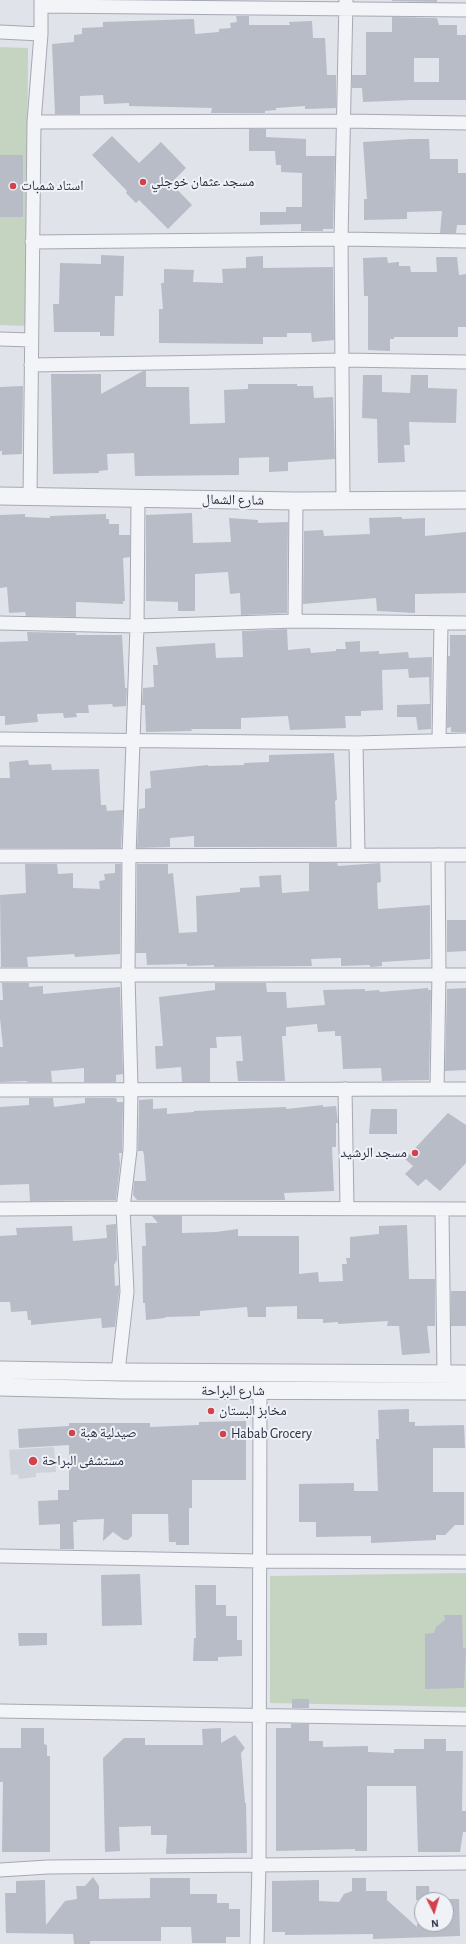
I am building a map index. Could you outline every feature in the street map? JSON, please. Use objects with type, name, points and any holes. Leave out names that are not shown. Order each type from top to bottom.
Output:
[{"type":"street","points":[[30,497],[30,340],[34,122],[41,34],[41,3],[346,4],[466,10]]},
{"type":"street","points":[[344,501],[341,239],[345,120],[346,4]]},
{"type":"street","points":[[0,32],[41,34]]},
{"type":"street","points":[[34,122],[345,120],[466,123]]},
{"type":"street","points":[[32,242],[341,239],[466,242]]},
{"type":"street","points":[[0,339],[30,340]]},
{"type":"street","points":[[31,365],[343,360],[466,362]]},
{"type":"street","name":"شارع الشمال","points":[[0,496],[296,501],[466,500]]},
{"type":"street","points":[[118,1372],[127,1292],[123,1208],[130,1150],[132,1088],[128,975],[129,856],[137,626],[138,499]]},
{"type":"street","points":[[295,621],[296,501]]},
{"type":"street","points":[[0,623],[137,626],[295,621],[466,623]]},
{"type":"street","points":[[439,739],[441,623]]},
{"type":"street","points":[[0,739],[356,743],[439,739],[466,740]]},
{"type":"street","points":[[356,743],[358,855]]},
{"type":"street","points":[[438,855],[438,1089]]},
{"type":"street","points":[[0,856],[466,855]]},
{"type":"street","points":[[0,975],[466,975]]},
{"type":"street","points":[[0,1090],[132,1088],[466,1089]]},
{"type":"street","points":[[345,1089],[347,1208]]},
{"type":"street","points":[[0,1209],[466,1209]]},
{"type":"street","points":[[442,1209],[444,1374]]},
{"type":"street","name":"شارع البراحة","points":[[0,1370],[466,1374]]},
{"type":"street","name":"شارع البراحة","points":[[0,1387],[260,1392],[466,1391]]},
{"type":"street","points":[[257,1944],[260,1714],[260,1392]]},
{"type":"street","points":[[0,1556],[260,1561],[466,1562]]},
{"type":"street","points":[[0,1711],[260,1714],[466,1719]]},
{"type":"street","points":[[0,1870],[48,1867],[466,1863]]},
{"type":"shaded area","name":"مستشفى البراحة","points":[[54,1447],[56,1472],[36,1473],[36,1477],[19,1479],[18,1474],[11,1475],[9,1450]]},
{"type":"green space","name":"استاد شمبات","points":[[0,47],[28,48],[26,326],[0,325]]},
{"type":"green space","points":[[466,1573],[466,1707],[270,1703],[270,1576]]},
{"type":"building","points":[[437,0],[437,2],[392,1]]},
{"type":"building","points":[[236,16],[249,16],[249,25],[290,25],[289,22],[312,21],[313,38],[325,38],[327,75],[336,75],[336,108],[305,109],[305,106],[276,108],[276,110],[265,111],[265,113],[211,113],[212,108],[129,106],[129,103],[104,104],[103,95],[80,96],[80,114],[55,114],[52,44],[74,42],[74,35],[82,34],[82,28],[103,27],[103,22],[194,19],[195,34],[219,32],[219,29],[231,28],[230,23],[237,22]]},
{"type":"building","points":[[392,17],[437,18],[439,25],[457,25],[457,35],[466,35],[466,100],[363,102],[362,88],[352,88],[352,75],[366,75],[366,32],[392,32]],"holes":[[[414,58],[439,58],[439,82],[414,82]]]},
{"type":"building","points":[[249,129],[266,129],[266,137],[306,139],[306,156],[335,156],[333,229],[323,229],[323,231],[301,231],[301,224],[260,225],[260,212],[286,212],[286,207],[302,207],[302,173],[281,172],[281,165],[276,165],[275,151],[249,151]]},
{"type":"building","points":[[112,136],[139,163],[161,142],[186,168],[171,183],[192,205],[168,229],[139,200],[136,203],[126,193],[127,191],[92,155]]},
{"type":"building","points":[[429,139],[430,159],[458,159],[458,173],[466,173],[466,225],[457,225],[456,233],[440,233],[442,211],[407,212],[407,219],[364,220],[364,199],[367,199],[363,142]]},
{"type":"building","points":[[0,155],[23,155],[23,217],[0,217]]},
{"type":"building","points":[[101,255],[124,256],[123,296],[115,296],[114,336],[100,336],[100,332],[54,332],[53,304],[59,304],[60,263],[101,264]]},
{"type":"building","points":[[263,256],[263,268],[333,267],[334,340],[312,342],[311,333],[287,333],[287,337],[263,337],[263,344],[159,343],[159,309],[163,309],[161,283],[164,283],[164,269],[194,270],[193,282],[223,283],[222,269],[246,268],[246,257]]},
{"type":"building","points":[[387,257],[388,263],[399,262],[399,266],[410,266],[411,272],[437,272],[436,257],[457,257],[459,275],[466,274],[466,327],[458,327],[458,337],[394,337],[394,339],[390,339],[390,351],[368,350],[368,296],[364,296],[363,258]]},
{"type":"building","points":[[143,371],[146,371],[146,387],[189,387],[190,424],[225,423],[224,390],[248,389],[248,384],[297,384],[297,386],[313,386],[314,398],[333,397],[335,459],[288,462],[288,471],[269,472],[269,457],[239,458],[239,475],[135,476],[134,453],[107,454],[108,470],[99,471],[99,473],[53,474],[51,374],[101,374],[101,394]]},
{"type":"building","points":[[363,375],[382,375],[382,392],[410,393],[411,375],[428,375],[428,388],[457,389],[456,423],[409,422],[410,445],[404,445],[405,462],[378,463],[377,419],[362,418]]},
{"type":"building","points":[[23,386],[22,454],[2,455],[2,451],[0,451],[0,387]]},
{"type":"building","points":[[192,513],[193,543],[231,542],[229,518],[258,520],[258,523],[288,522],[287,613],[241,615],[240,593],[230,594],[228,572],[195,574],[195,611],[178,611],[178,602],[146,601],[146,515]]},
{"type":"building","points":[[25,514],[25,517],[50,518],[50,516],[106,514],[106,519],[109,519],[109,524],[119,524],[119,535],[130,535],[130,557],[123,558],[125,601],[123,601],[123,604],[76,602],[76,617],[26,616],[25,612],[9,613],[7,587],[0,588],[0,515]]},
{"type":"building","points":[[402,517],[402,519],[425,518],[425,536],[466,532],[466,593],[415,594],[415,613],[377,611],[376,598],[303,604],[304,531],[323,530],[324,536],[370,534],[369,518]]},
{"type":"building","points":[[287,629],[288,650],[310,648],[311,653],[336,651],[336,649],[346,649],[345,642],[360,641],[360,652],[379,651],[379,654],[408,652],[409,658],[432,657],[431,729],[418,730],[416,717],[397,717],[397,705],[430,704],[429,677],[409,678],[408,669],[382,670],[383,710],[361,711],[361,716],[345,716],[346,728],[290,730],[288,716],[241,718],[241,729],[191,729],[192,731],[146,732],[145,705],[142,705],[143,688],[154,687],[153,665],[158,665],[156,647],[215,643],[216,658],[243,657],[242,631]]},
{"type":"building","points":[[27,632],[76,633],[76,635],[122,635],[125,688],[127,688],[126,706],[113,707],[112,704],[88,705],[89,713],[76,713],[77,717],[64,718],[63,713],[37,714],[38,722],[5,725],[5,716],[0,716],[0,642],[28,641]]},
{"type":"building","points":[[450,635],[466,635],[466,732],[451,732],[451,727],[447,728],[448,656],[450,656]]},
{"type":"building","points":[[334,753],[337,800],[335,801],[337,847],[194,847],[194,836],[170,838],[170,847],[137,848],[139,809],[145,808],[145,789],[151,788],[150,771],[208,765],[244,765],[244,763],[269,762],[269,755]]},
{"type":"building","points":[[28,760],[29,765],[51,764],[52,770],[99,769],[101,805],[106,805],[107,811],[123,810],[121,848],[0,848],[0,778],[10,778],[9,762]]},
{"type":"building","points":[[309,863],[337,863],[338,866],[380,863],[381,882],[377,883],[378,909],[430,905],[430,959],[382,962],[382,966],[372,967],[370,967],[370,965],[341,966],[341,958],[311,959],[312,966],[214,967],[214,965],[187,966],[187,964],[147,965],[146,953],[136,953],[137,864],[168,864],[168,874],[173,873],[179,933],[197,932],[196,896],[240,892],[240,888],[260,887],[259,876],[281,875],[282,893],[309,891]]},
{"type":"building","points":[[25,864],[57,864],[58,874],[73,873],[73,888],[100,889],[99,881],[105,880],[104,874],[115,873],[115,864],[121,864],[120,954],[75,957],[74,954],[27,957],[28,967],[1,967],[0,895],[26,893]]},
{"type":"building","points":[[447,920],[466,920],[466,951],[447,952]]},
{"type":"building","points":[[2,983],[29,983],[29,987],[43,986],[43,994],[120,987],[123,1074],[116,1075],[116,1082],[84,1082],[84,1068],[51,1071],[52,1082],[0,1082],[0,1047],[3,1047],[0,1018],[0,1000],[3,1000]]},
{"type":"building","points":[[215,983],[266,983],[267,992],[286,992],[287,1008],[325,1005],[323,990],[365,989],[365,991],[379,990],[380,992],[428,988],[428,990],[431,990],[429,1080],[382,1081],[381,1068],[343,1069],[341,1036],[335,1036],[335,1031],[318,1032],[317,1024],[286,1027],[286,1036],[282,1036],[285,1081],[238,1081],[236,1061],[243,1061],[241,1036],[216,1037],[217,1048],[210,1048],[210,1082],[182,1082],[181,1067],[156,1069],[155,1046],[163,1046],[159,997],[215,990]]},
{"type":"building","points":[[466,988],[466,1070],[445,1071],[447,989]]},
{"type":"building","points":[[29,1098],[53,1098],[54,1107],[85,1103],[85,1098],[116,1098],[117,1102],[123,1102],[122,1153],[119,1153],[120,1165],[116,1200],[30,1201],[29,1184],[0,1185],[0,1107],[29,1105]]},
{"type":"building","points":[[153,1099],[153,1109],[167,1108],[167,1114],[194,1111],[286,1107],[286,1109],[323,1105],[323,1107],[336,1106],[338,1123],[336,1123],[336,1147],[332,1147],[334,1191],[284,1193],[285,1200],[137,1200],[133,1195],[134,1181],[146,1181],[143,1151],[138,1151],[139,1100]]},
{"type":"building","points":[[371,1109],[397,1109],[397,1134],[369,1134]]},
{"type":"building","points":[[448,1113],[466,1125],[466,1163],[440,1191],[426,1179],[418,1186],[405,1174],[413,1166],[405,1159]]},
{"type":"building","points":[[152,1216],[182,1216],[182,1233],[216,1232],[238,1229],[238,1236],[299,1236],[299,1274],[318,1272],[319,1282],[343,1281],[342,1264],[347,1264],[346,1258],[350,1258],[350,1237],[379,1234],[379,1226],[407,1225],[409,1279],[435,1279],[435,1326],[427,1326],[430,1353],[402,1355],[399,1326],[387,1326],[388,1321],[338,1324],[338,1322],[323,1323],[323,1319],[297,1319],[297,1306],[266,1307],[266,1317],[248,1317],[247,1307],[200,1311],[200,1316],[165,1317],[146,1320],[145,1303],[143,1303],[142,1246],[146,1246],[145,1223],[158,1223]]},
{"type":"building","points":[[116,1224],[117,1260],[114,1265],[115,1286],[119,1285],[119,1292],[115,1327],[102,1328],[101,1318],[31,1325],[31,1320],[28,1320],[27,1311],[11,1312],[10,1302],[0,1302],[0,1236],[17,1235],[16,1228],[72,1226],[73,1241],[107,1238],[106,1225]]},
{"type":"building","points":[[451,1291],[466,1291],[466,1326],[451,1326]]},
{"type":"building","points":[[409,1409],[409,1422],[415,1422],[415,1426],[464,1425],[465,1448],[433,1448],[433,1492],[464,1492],[464,1525],[455,1525],[445,1535],[436,1535],[436,1540],[371,1543],[371,1536],[316,1537],[316,1522],[299,1522],[299,1484],[354,1483],[354,1491],[378,1491],[376,1439],[379,1439],[378,1410]]},
{"type":"building","points":[[246,1421],[246,1480],[192,1480],[192,1508],[189,1508],[189,1545],[176,1545],[176,1542],[169,1542],[168,1514],[132,1514],[132,1536],[128,1540],[124,1540],[113,1532],[103,1541],[104,1519],[77,1520],[77,1522],[73,1522],[74,1549],[60,1549],[60,1524],[39,1525],[38,1501],[58,1500],[58,1490],[69,1490],[69,1445],[19,1448],[18,1429],[69,1426],[69,1423],[150,1423],[150,1427],[199,1425],[199,1422]]},
{"type":"building","points":[[140,1574],[142,1625],[102,1626],[101,1575]]},
{"type":"building","points":[[195,1585],[216,1585],[216,1605],[226,1605],[226,1616],[237,1616],[237,1640],[242,1640],[242,1656],[218,1657],[218,1661],[193,1661],[194,1638],[196,1638]]},
{"type":"building","points":[[444,1615],[462,1615],[463,1648],[466,1648],[464,1688],[425,1689],[425,1634],[434,1633],[436,1627],[445,1620]]},
{"type":"building","points":[[18,1633],[47,1633],[47,1645],[19,1646]]},
{"type":"building","points":[[292,1699],[309,1699],[309,1708],[292,1708]]},
{"type":"building","points":[[291,1724],[309,1724],[309,1741],[323,1741],[323,1747],[368,1746],[368,1752],[394,1753],[394,1749],[424,1749],[424,1739],[446,1739],[446,1751],[463,1751],[462,1811],[466,1811],[466,1832],[463,1832],[460,1852],[418,1852],[416,1786],[367,1786],[367,1851],[355,1851],[355,1849],[276,1851],[276,1728],[291,1728]]},
{"type":"building","points":[[21,1728],[44,1728],[44,1744],[47,1745],[47,1756],[50,1756],[50,1852],[2,1852],[3,1782],[0,1782],[0,1748],[21,1748]]},
{"type":"building","points":[[221,1728],[221,1743],[235,1735],[245,1748],[241,1753],[246,1803],[247,1853],[166,1854],[167,1835],[151,1835],[151,1826],[119,1827],[120,1851],[105,1852],[103,1758],[124,1738],[145,1738],[145,1745],[203,1745],[202,1729]]},
{"type":"building","points":[[93,1877],[99,1886],[99,1899],[150,1898],[150,1878],[190,1878],[190,1894],[217,1894],[217,1903],[229,1903],[229,1909],[240,1909],[240,1937],[226,1937],[226,1943],[192,1943],[191,1927],[161,1927],[161,1941],[90,1941],[90,1944],[74,1944],[73,1934],[6,1933],[5,1893],[16,1893],[16,1881],[45,1880],[46,1925],[65,1901],[77,1899],[76,1886],[85,1886]]},
{"type":"building","points":[[352,1878],[366,1878],[366,1891],[387,1891],[387,1900],[414,1924],[414,1932],[454,1932],[454,1899],[459,1899],[460,1936],[373,1939],[373,1934],[285,1935],[285,1932],[272,1932],[272,1881],[319,1880],[319,1901],[339,1902],[344,1894],[352,1891]]},
{"type":"building","points":[[416,1886],[429,1886],[429,1892],[416,1892]]},
{"type":"place","name":"مسجد عثمان خوجلي","points":[[143,182]]},
{"type":"place","name":"استاد شمبات","points":[[13,186]]},
{"type":"place","name":"مسجد الرشيد","points":[[415,1153]]},
{"type":"place","name":"مخابز البستان","points":[[211,1411]]},
{"type":"place","name":"صيدلية هبة","points":[[72,1433]]},
{"type":"place","name":"Habab Grocery","points":[[223,1434]]},
{"type":"place","name":"مستشفى البراحة","points":[[33,1461]]}]
